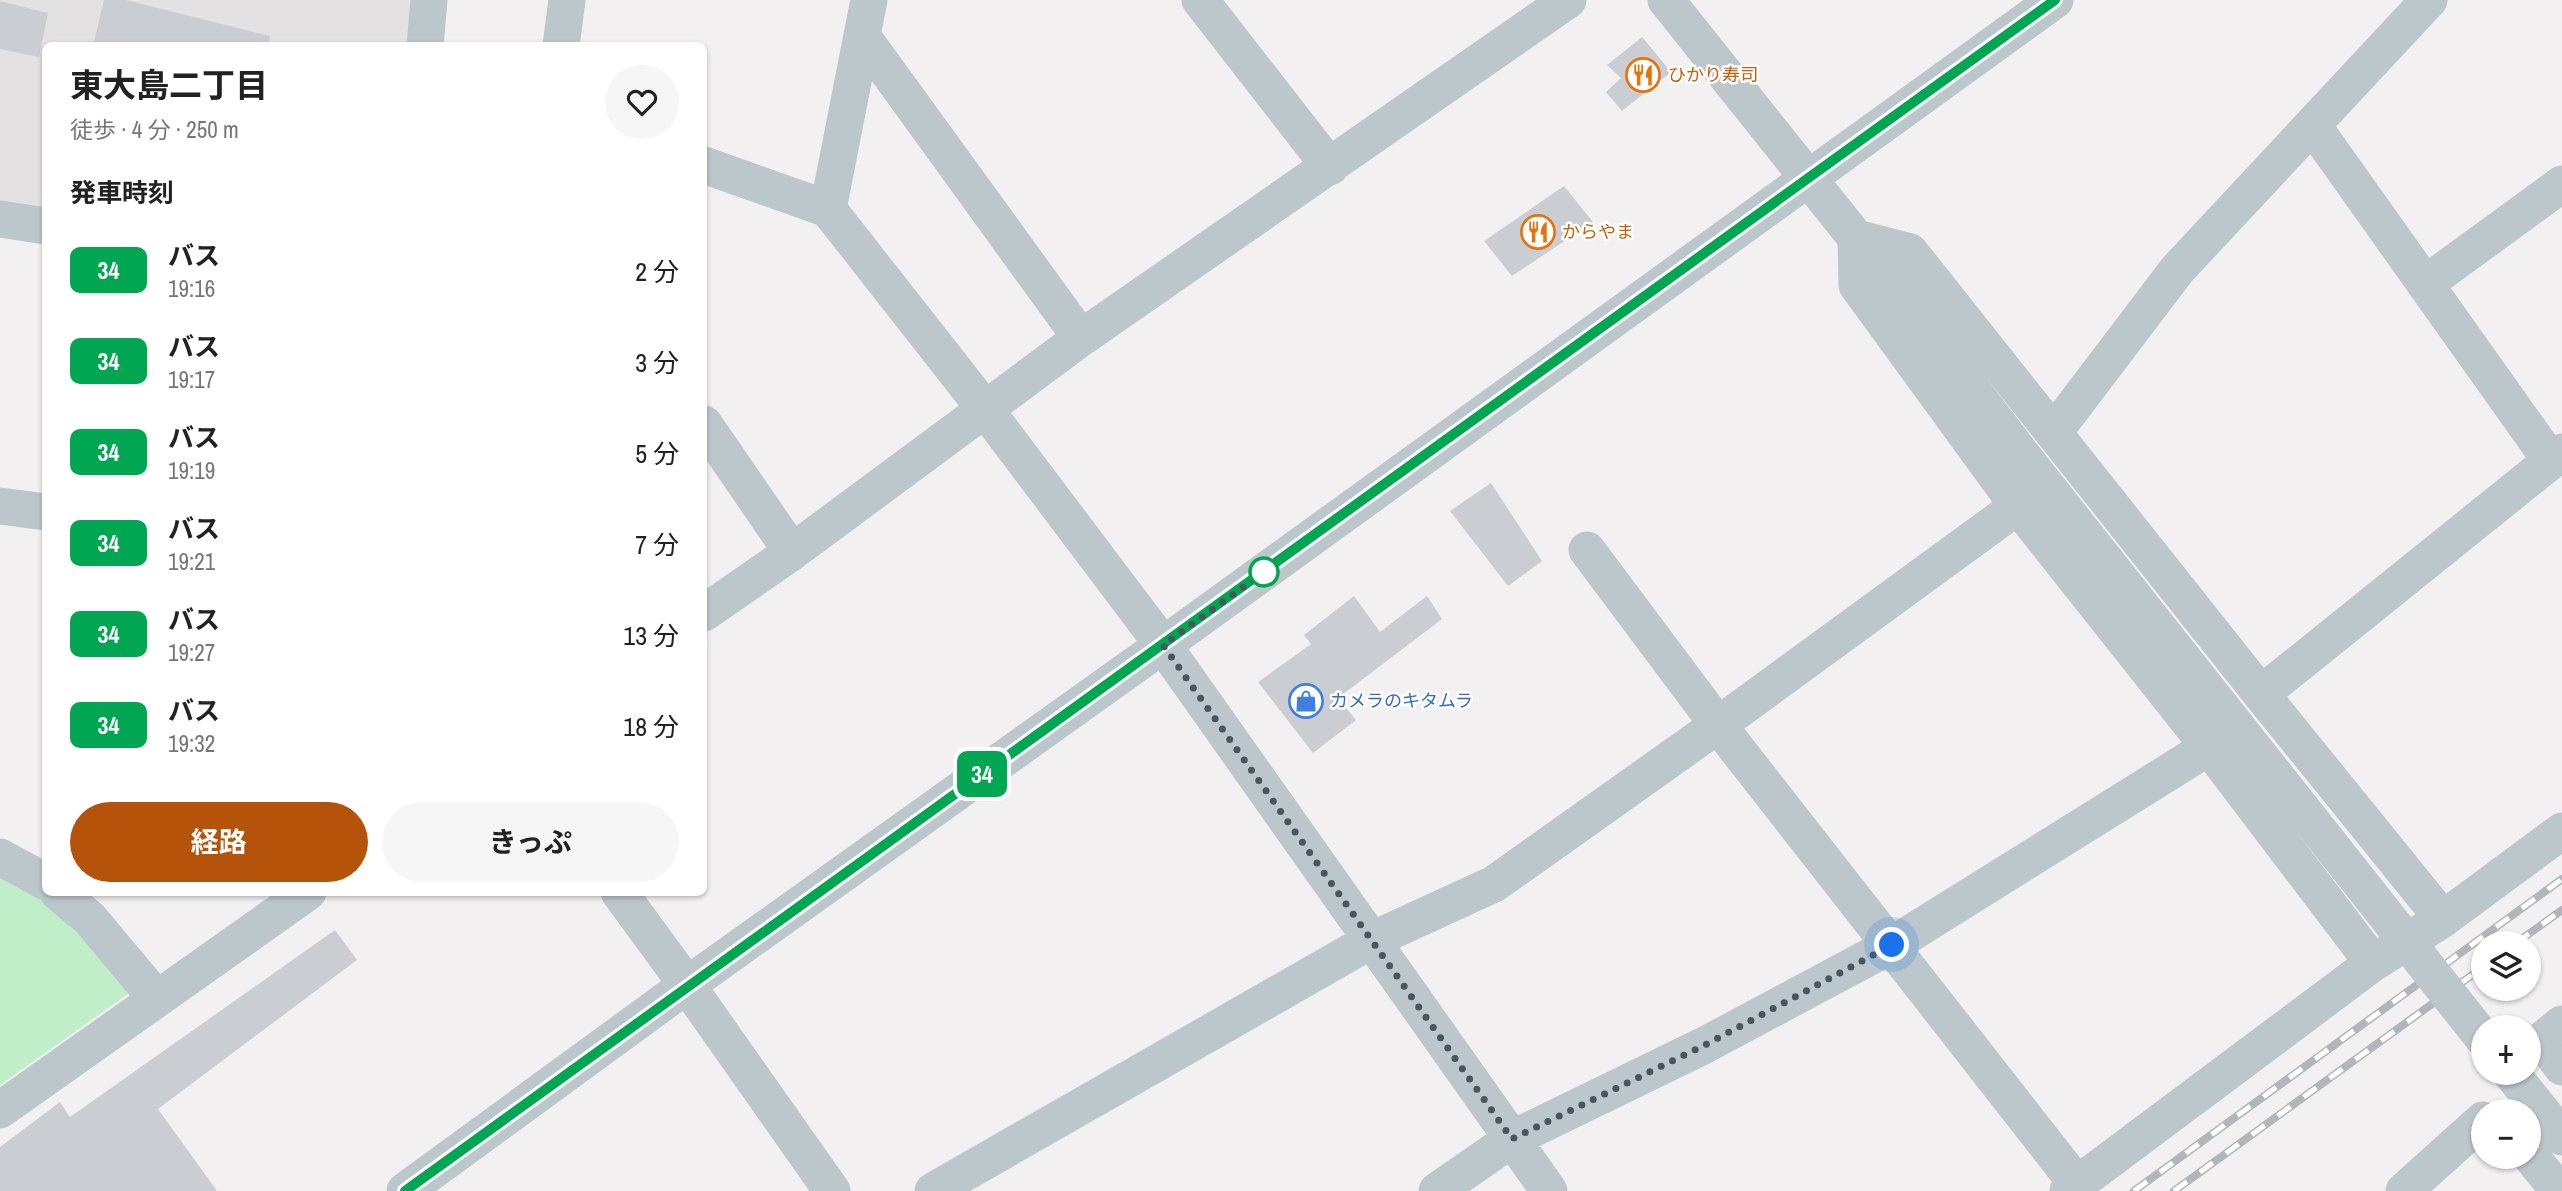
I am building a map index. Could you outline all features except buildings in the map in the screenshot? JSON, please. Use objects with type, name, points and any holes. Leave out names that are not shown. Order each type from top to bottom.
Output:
[{"type":"street","points":[[425,42],[429,0]]},
{"type":"street","points":[[562,42],[567,0]]},
{"type":"street","points":[[828,209],[869,0]]},
{"type":"street","points":[[1200,0],[1330,167]]},
{"type":"street","points":[[707,610],[792,552],[1081,338],[1568,0]]},
{"type":"street","points":[[1666,0],[1810,178],[2025,459],[2471,1023]]},
{"type":"street","points":[[405,1191],[2055,0]]},
{"type":"street","points":[[2054,432],[2177,270],[2429,0]]},
{"type":"street","points":[[862,36],[1081,338]]},
{"type":"street","points":[[2260,694],[2556,457],[2425,284],[2313,126]]},
{"type":"street","points":[[707,166],[828,209],[985,408],[1163,645],[1549,1191]]},
{"type":"street","points":[[2425,284],[2562,184]]},
{"type":"street","points":[[0,219],[42,225]]},
{"type":"street","points":[[1856,238],[1910,253],[2260,694],[2443,919]]},
{"type":"street","points":[[1856,238],[1857,285],[2018,506],[2209,747],[2373,963]]},
{"type":"street","points":[[707,428],[792,552]]},
{"type":"street","points":[[0,506],[42,511]]},
{"type":"street","points":[[933,1191],[1372,940],[1494,884],[2018,506]]},
{"type":"street","points":[[1587,550],[1718,725],[1892,945],[2072,1188],[2373,963],[2443,919],[2562,831]]},
{"type":"street","points":[[1437,1191],[1512,1139],[1705,1045],[1892,945],[2209,747]]},
{"type":"street","points":[[0,857],[42,880]]},
{"type":"street","points":[[63,896],[90,919],[157,999]]},
{"type":"street","points":[[0,1110],[302,896]]},
{"type":"street","points":[[622,896],[832,1191]]},
{"type":"street","points":[[2562,1024],[2542,1040],[2562,1067]]},
{"type":"street","points":[[2521,1085],[2562,1137]]},
{"type":"street","points":[[2404,1191],[2471,1131]]},
{"type":"street","points":[[2541,1169],[2559,1191]]},
{"type":"shaded area","points":[[0,0],[413,0],[409,42],[42,42],[42,211],[0,204]]},
{"type":"green space","points":[[0,873],[26,888],[65,917],[135,989],[0,1085]]},
{"type":"railway","points":[[2134,1191],[2562,879]]},
{"type":"railway","points":[[2533,931],[2562,910]]},
{"type":"railway","points":[[2174,1191],[2471,976]]},
{"type":"bus line","name":"34","points":[[405,1191],[2055,0]]},
{"type":"place","name":"ひかり寿司","points":[[1643,75]]},
{"type":"place","name":"からやま","points":[[1538,232]]},
{"type":"place","name":"カメラのキタムラ","points":[[1306,701]]},
{"type":"route","points":[[1264,572],[1274,565],[1163,645],[1512,1139],[1705,1045],[1892,945]]}]
